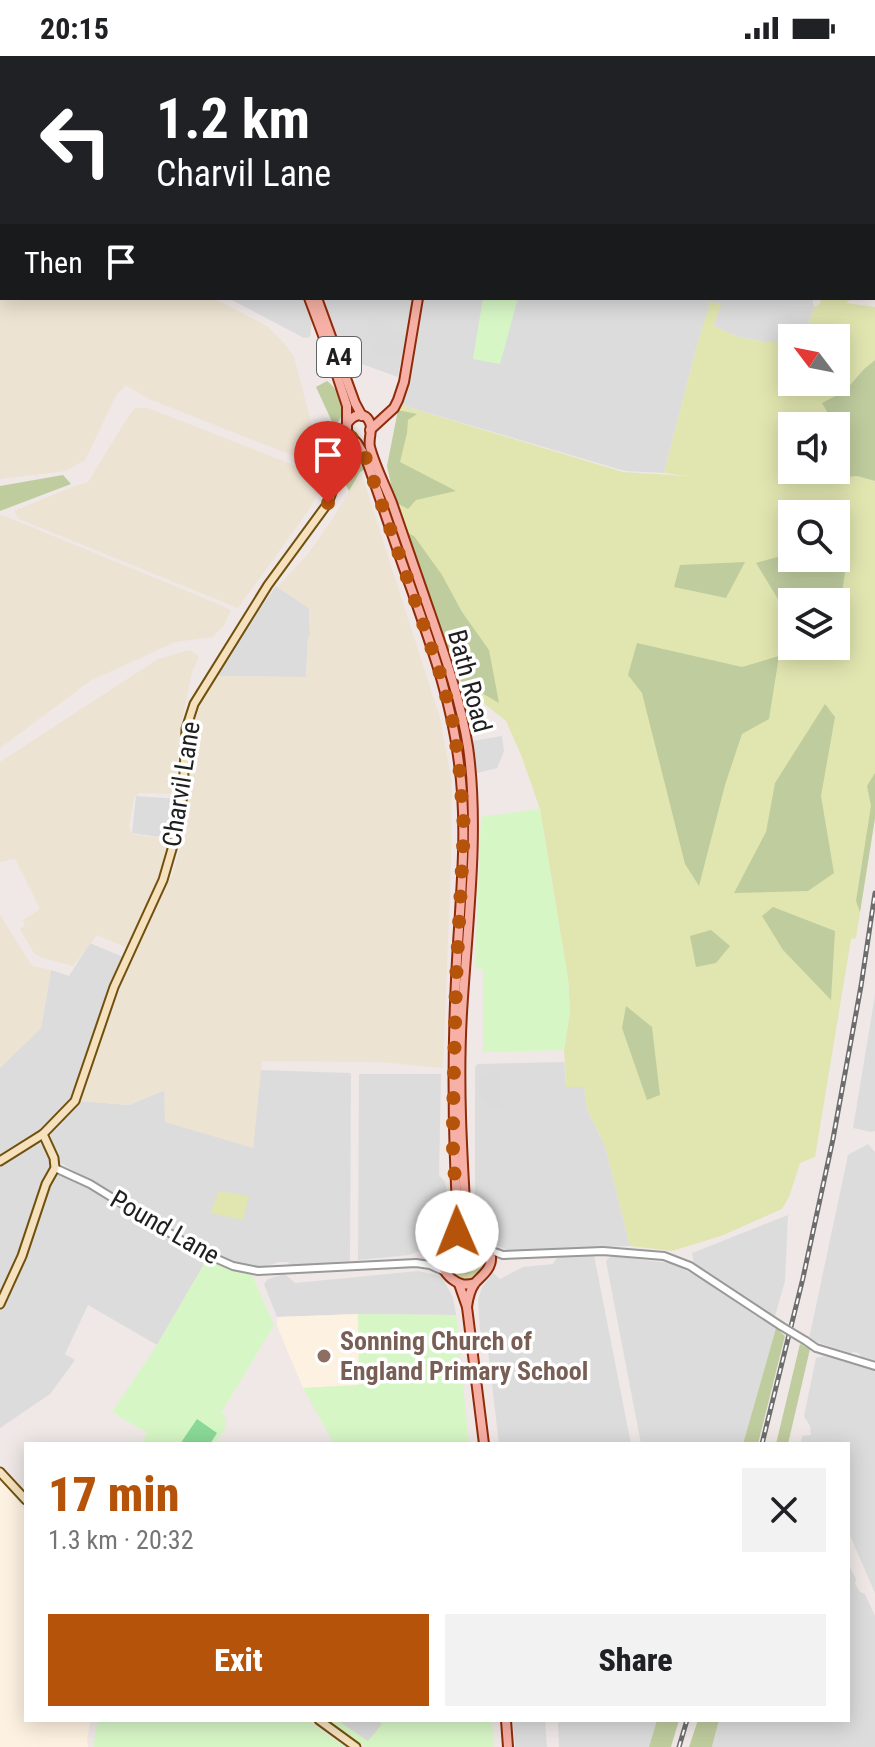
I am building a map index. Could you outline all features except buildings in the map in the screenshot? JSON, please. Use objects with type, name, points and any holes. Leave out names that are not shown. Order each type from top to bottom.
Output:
[{"type":"main road","name":"A4","points":[[310,300],[346,402],[346,425]]},
{"type":"main road","name":"A4","points":[[318,300],[355,403],[364,417]]},
{"type":"main road","points":[[338,445],[353,438],[363,439],[394,408],[404,382],[418,300]]},
{"type":"main road","name":"A4","points":[[346,425],[354,416],[364,417]]},
{"type":"main road","points":[[364,417],[384,416]]},
{"type":"main road","name":"Bath Road","points":[[364,417],[370,424],[371,449],[453,683],[468,748],[473,808],[461,1042],[458,1222],[452,1242]]},
{"type":"main road","name":"Bath Road","points":[[346,425],[347,432],[365,456],[439,670],[452,718],[459,763],[464,829],[454,1028],[458,1152],[466,1220],[472,1237]]},
{"type":"main road","name":"Charvil Lane","points":[[0,1161],[43,1134],[75,1101],[114,987],[163,880],[179,825],[186,729],[194,704],[268,585],[328,503],[338,476],[338,438],[346,425]]},
{"type":"main road","points":[[0,1304],[55,1168],[43,1134]]},
{"type":"main road","points":[[467,1307],[469,1295],[490,1266],[491,1257],[472,1237],[460,1237],[443,1254],[441,1263],[443,1271],[459,1284],[467,1307],[484,1442]]},
{"type":"main road","points":[[459,1284],[475,1283]]},
{"type":"main road","points":[[0,1472],[24,1498]]},
{"type":"main road","points":[[322,1722],[356,1747]]},
{"type":"main road","points":[[506,1722],[508,1747]]},
{"type":"street","name":"Pound Lane","points":[[55,1168],[90,1184],[199,1251],[233,1266],[258,1271],[402,1262],[423,1263],[443,1271]]},
{"type":"street","points":[[487,1250],[503,1255],[603,1251],[664,1256],[690,1266],[816,1348],[875,1366]]},
{"type":"street","name":"Pound Lane","points":[[423,1263],[443,1254]]},
{"type":"street","points":[[490,1266],[503,1255]]},
{"type":"shaded area","points":[[0,300],[217,300],[267,326],[294,357],[321,467],[149,399],[126,385],[117,394],[85,460],[66,471],[0,479]]},
{"type":"shaded area","points":[[232,300],[305,300],[312,322],[310,337],[304,338]]},
{"type":"shaded area","points":[[320,300],[413,300],[398,377],[345,358]]},
{"type":"shaded area","points":[[422,300],[812,300],[814,307],[809,324],[778,324],[778,342],[738,337],[713,326],[696,349],[664,473],[625,471],[401,405],[410,370],[407,369]]},
{"type":"shaded area","points":[[370,315],[405,335],[403,342],[394,340],[393,343],[403,347],[399,358],[390,355],[388,359],[370,352],[373,341],[366,340]]},
{"type":"shaded area","points":[[135,408],[148,408],[324,477],[308,511],[238,608],[19,519],[14,511],[88,482]]},
{"type":"shaded area","points":[[361,472],[440,718],[452,783],[443,1068],[379,1062],[262,1061],[253,1148],[165,1122],[164,1090],[129,1105],[80,1101],[103,1022],[173,874],[187,819],[188,736],[192,708],[215,676],[306,677],[309,608],[277,587],[308,554]]},
{"type":"shaded area","points":[[2,515],[231,610],[223,627],[212,637],[175,642],[90,681],[0,748]]},
{"type":"shaded area","points":[[276,586],[309,608],[306,677],[215,676],[222,663]]},
{"type":"shaded area","points":[[190,650],[199,657],[192,672],[182,720],[174,794],[139,793],[134,798],[129,827],[132,834],[168,839],[161,870],[130,949],[97,935],[73,966],[42,958],[34,953],[20,929],[25,926],[23,920],[40,909],[15,859],[0,862],[0,762],[158,659]]},
{"type":"shaded area","points":[[502,736],[504,751],[497,768],[477,773],[472,741]]},
{"type":"shaded area","points":[[136,796],[179,799],[173,839],[132,833]]},
{"type":"shaded area","points":[[0,915],[32,966],[51,970],[41,1028],[0,1068]]},
{"type":"shaded area","points":[[90,943],[123,957],[102,1005],[75,1096],[42,1132],[0,1156],[0,1068],[41,1028],[51,970],[69,976]]},
{"type":"shaded area","points":[[875,995],[875,1131],[871,1132],[853,1128]]},
{"type":"shaded area","points":[[564,1062],[566,1086],[584,1087],[587,1109],[605,1146],[630,1246],[507,1250],[487,1241],[473,1227],[475,1067],[478,1064]]},
{"type":"shaded area","points":[[260,1070],[351,1075],[350,1261],[292,1266],[287,1262],[265,1267],[243,1265],[210,1253],[59,1162],[50,1134],[80,1101],[129,1105],[165,1090],[253,1148]]},
{"type":"shaded area","points":[[499,1071],[501,1107],[489,1108],[489,1103],[478,1093],[478,1083],[480,1077],[488,1072]]},
{"type":"shaded area","points":[[359,1074],[441,1074],[439,1175],[445,1182],[451,1215],[448,1233],[434,1251],[358,1260]]},
{"type":"shaded area","points":[[38,1141],[51,1156],[51,1168],[0,1299],[0,1163]]},
{"type":"shaded area","points":[[868,1144],[875,1152],[875,1361],[861,1357],[859,1353],[850,1354],[809,1339],[848,1155]]},
{"type":"shaded area","points":[[59,1173],[91,1187],[207,1259],[157,1345],[88,1305],[65,1354],[75,1360],[50,1394],[0,1428],[0,1310],[24,1257],[48,1189],[54,1176]]},
{"type":"shaded area","points":[[788,1215],[785,1281],[775,1316],[694,1264],[692,1253]]},
{"type":"shaded area","points":[[594,1255],[631,1442],[499,1442],[486,1334],[480,1331],[478,1300],[482,1287],[493,1273],[500,1279],[523,1267],[553,1264],[558,1256]]},
{"type":"shaded area","points":[[611,1256],[670,1263],[699,1277],[776,1328],[744,1442],[641,1442],[606,1261]]},
{"type":"shaded area","points":[[418,1271],[441,1276],[453,1297],[456,1315],[277,1317],[264,1284],[268,1279],[285,1274],[295,1283]]},
{"type":"shaded area","name":"Sonning Church of England Primary School","points":[[358,1314],[359,1385],[303,1388],[277,1326],[277,1317]]},
{"type":"shaded area","points":[[824,1356],[875,1370],[875,1593],[850,1536],[850,1442],[801,1442],[802,1436],[811,1435],[804,1416],[816,1358]]},
{"type":"shaded area","points":[[0,1479],[24,1509],[24,1722],[91,1722],[88,1747],[0,1747]]},
{"type":"shaded area","points":[[850,1567],[855,1584],[865,1594],[875,1616],[875,1747],[712,1747],[718,1722],[850,1722]]},
{"type":"shaded area","points":[[340,1722],[380,1722],[382,1724],[368,1741]]},
{"type":"shaded area","points":[[513,1722],[545,1722],[547,1747],[515,1747]]},
{"type":"shaded area","points":[[559,1722],[656,1722],[649,1747],[559,1747]]},
{"type":"green space","points":[[483,300],[517,300],[500,364],[473,359]]},
{"type":"green space","points":[[821,300],[850,300],[846,303],[875,307],[875,360],[850,385],[850,324],[809,324],[814,307]]},
{"type":"green space","points":[[710,302],[721,304],[714,326],[738,337],[778,342],[778,396],[836,396],[823,403],[828,412],[778,412],[778,484],[850,484],[850,476],[875,481],[875,818],[856,938],[851,939],[815,1157],[800,1163],[782,1209],[721,1236],[672,1251],[630,1246],[605,1146],[587,1109],[584,1087],[566,1087],[564,1050],[570,1011],[568,979],[540,809],[506,721],[463,687],[397,506],[393,458],[401,405],[623,472],[688,476],[664,473]]},
{"type":"green space","points":[[875,360],[875,481],[850,477],[850,412],[827,412],[822,403],[835,396],[850,396],[850,385]]},
{"type":"green space","points":[[327,381],[337,391],[343,409],[334,426],[316,387]]},
{"type":"green space","points":[[398,410],[417,414],[408,420],[400,462],[456,491],[416,500],[408,509],[395,502],[387,466]]},
{"type":"green space","points":[[347,441],[356,450],[364,470],[349,491],[342,477],[341,447]]},
{"type":"green space","points":[[366,441],[454,692],[466,754],[469,841],[459,1032],[466,839],[453,710],[362,443]]},
{"type":"green space","points":[[63,475],[71,484],[0,511],[0,486]]},
{"type":"green space","points":[[404,531],[414,536],[442,575],[462,612],[489,650],[499,703],[456,678]]},
{"type":"green space","points":[[778,557],[778,572],[845,572],[843,588],[778,588],[778,599],[756,563]]},
{"type":"green space","points":[[745,562],[726,598],[674,587],[680,565]]},
{"type":"green space","points":[[637,643],[742,667],[778,656],[769,719],[742,734],[725,785],[699,886],[685,864],[642,693],[628,675]]},
{"type":"green space","points":[[825,704],[835,717],[821,796],[834,873],[808,891],[734,893],[766,832],[775,783]]},
{"type":"green space","points":[[875,773],[875,818],[860,912],[856,901],[871,806],[867,786]]},
{"type":"green space","points":[[540,809],[568,979],[570,1011],[564,1050],[483,1052],[483,969],[475,968],[481,817]]},
{"type":"green space","points":[[773,907],[835,931],[831,1000],[783,950],[762,916]]},
{"type":"green space","points":[[711,930],[730,946],[716,963],[696,967],[690,936]]},
{"type":"green space","points":[[626,1006],[652,1027],[660,1095],[647,1100],[622,1028]]},
{"type":"green space","points":[[219,1191],[249,1196],[243,1220],[210,1213]]},
{"type":"green space","points":[[463,1239],[482,1249],[487,1260],[485,1267],[472,1281],[460,1280],[445,1268],[450,1250]],"holes":[[[461,1243],[478,1251],[483,1259],[476,1260],[470,1252],[462,1254],[460,1258],[468,1264],[464,1273],[452,1266],[450,1255]]]},
{"type":"green space","points":[[467,1242],[478,1249],[483,1259],[478,1261],[469,1252],[461,1254],[460,1258],[470,1268],[466,1274],[451,1265],[449,1260],[455,1247]]},
{"type":"green space","points":[[207,1259],[252,1275],[274,1325],[221,1413],[226,1416],[226,1428],[216,1442],[142,1442],[147,1433],[112,1412],[157,1345]]},
{"type":"green space","points":[[358,1314],[456,1315],[469,1442],[333,1442],[303,1388],[359,1385]]},
{"type":"green space","points":[[776,1328],[785,1336],[758,1442],[744,1442]]},
{"type":"green space","points":[[800,1344],[810,1349],[788,1442],[776,1442]]},
{"type":"green space","points":[[197,1419],[217,1433],[211,1442],[181,1442]]},
{"type":"green space","points":[[98,1722],[310,1722],[345,1747],[93,1747]]},
{"type":"green space","points":[[330,1722],[492,1722],[494,1747],[365,1747]]},
{"type":"green space","points":[[656,1722],[678,1722],[671,1747],[649,1747]]},
{"type":"green space","points":[[697,1722],[718,1722],[712,1747],[689,1747]]},
{"type":"railway","points":[[762,1442],[833,1139],[875,893]]},
{"type":"railway","points":[[679,1747],[686,1722]]},
{"type":"place","name":"Sonning Church of England Primary School","points":[[324,1356]]},
{"type":"route","points":[[328,503],[338,476],[338,445],[351,437],[365,456],[439,670],[454,730],[464,829],[454,1038],[453,1152],[457,1232]]}]
